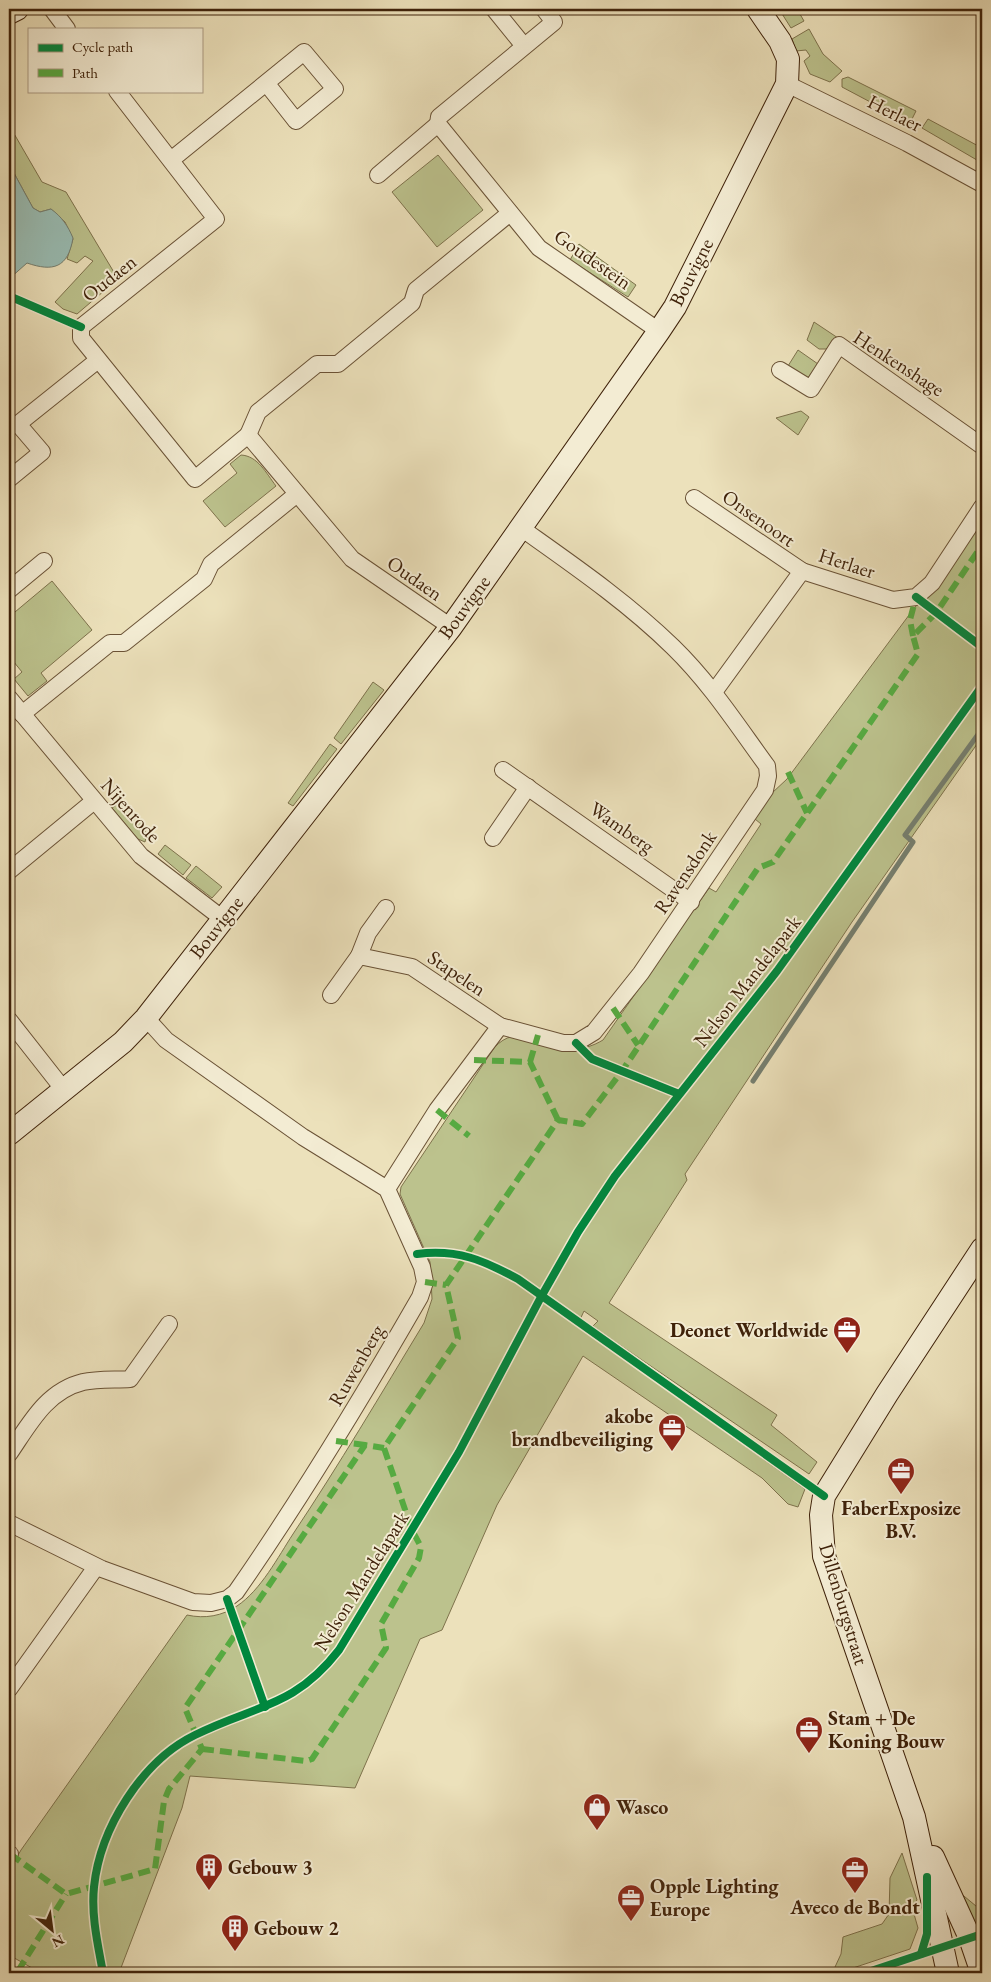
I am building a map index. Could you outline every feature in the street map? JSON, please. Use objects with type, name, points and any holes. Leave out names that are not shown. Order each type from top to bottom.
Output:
[{"type":"street","points":[[9,13],[17,9]]},
{"type":"street","points":[[52,9],[66,28]]},
{"type":"street","points":[[494,9],[524,46]]},
{"type":"street","points":[[378,175],[438,124],[439,117],[554,22],[544,9]]},
{"type":"street","name":"Bouvigne","points":[[9,1134],[124,1042],[146,1018],[450,627],[675,307],[786,84],[788,59],[780,41],[758,9]]},
{"type":"street","points":[[171,160],[266,84]]},
{"type":"street","name":"Herlaer","points":[[786,84],[907,143],[982,184]]},
{"type":"street","name":"Oudaen","points":[[117,92],[216,219],[81,327],[81,338],[195,479],[248,435],[258,412],[317,364],[338,364],[412,303],[416,290],[510,213]]},
{"type":"street","name":"Goudestein","points":[[438,124],[539,248],[659,331]]},
{"type":"street","name":"Henkenshage","points":[[780,370],[810,389],[839,345],[982,446]]},
{"type":"street","points":[[9,478],[42,452],[18,424],[98,360]]},
{"type":"street","name":"Oudaen","points":[[248,435],[352,559],[450,627]]},
{"type":"street","points":[[22,714],[110,642],[124,643],[204,579],[211,564],[297,494]]},
{"type":"street","name":"Onsenoort","points":[[694,498],[802,571]]},
{"type":"street","name":"Herlaer","points":[[714,692],[802,571],[893,600],[916,596],[932,583],[982,507]]},
{"type":"street","name":"Ravensdonk","points":[[500,1026],[563,1043],[576,1043],[594,1032],[641,973],[691,902],[765,790],[768,776],[767,766],[714,692],[673,647],[648,624],[521,528]]},
{"type":"street","points":[[9,590],[44,561]]},
{"type":"street","name":"Nijenrode","points":[[9,698],[141,856],[223,919]]},
{"type":"street","name":"Wamberg","points":[[503,770],[691,902]]},
{"type":"street","points":[[493,838],[528,787]]},
{"type":"street","points":[[10,869],[94,801]]},
{"type":"street","points":[[331,996],[359,956],[368,933],[386,908]]},
{"type":"street","name":"Stapelen","points":[[359,956],[412,967],[500,1026]]},
{"type":"street","points":[[146,1018],[166,1040],[287,1125],[387,1189],[437,1110],[500,1026]]},
{"type":"street","points":[[9,1020],[64,1090]]},
{"type":"street","name":"Ruwenberg","points":[[9,1523],[96,1566],[193,1602],[211,1603],[227,1599],[236,1592],[336,1441],[420,1297],[425,1282],[422,1267],[387,1189]]},
{"type":"street","name":"Dillenburgstraat","points":[[981,1966],[914,1817],[824,1556],[821,1515],[824,1496],[887,1394],[982,1249]]},
{"type":"street","points":[[9,1454],[42,1406],[50,1399],[83,1382],[130,1379],[169,1324]]},
{"type":"street","points":[[9,1689],[96,1566]]},
{"type":"street","name":"Dillenburgstraat","points":[[914,1817],[949,1973]]},
{"type":"street","points":[[949,1973],[981,1966]]},
{"type":"green space","points":[[779,9],[797,9],[804,21],[791,28]]},
{"type":"green space","points":[[809,29],[823,54],[842,71],[830,82],[810,74],[804,61],[810,56],[806,50],[796,51],[792,39]]},
{"type":"green space","points":[[848,77],[916,111],[910,123],[842,87],[842,79]]},
{"type":"green space","points":[[928,119],[982,148],[982,163],[922,128]]},
{"type":"green space","points":[[9,125],[42,182],[66,192],[118,279],[77,314],[63,309],[55,302],[93,261],[85,256],[77,263],[67,259],[73,239],[65,222],[51,209],[40,212],[33,208],[9,164]]},
{"type":"green space","points":[[438,155],[483,210],[437,247],[392,192]]},
{"type":"green space","points":[[579,244],[636,285],[628,297],[570,260]]},
{"type":"green space","points":[[814,322],[838,338],[826,349],[819,349],[807,340]]},
{"type":"green space","points":[[798,350],[818,364],[807,379],[788,366]]},
{"type":"green space","points":[[801,411],[809,417],[798,435],[776,418]]},
{"type":"green space","points":[[241,455],[252,458],[257,462],[276,486],[225,527],[203,501],[237,473],[230,464]]},
{"type":"green space","points":[[982,517],[982,737],[852,922],[685,1174],[687,1180],[609,1303],[777,1415],[771,1425],[817,1462],[809,1474],[593,1326],[598,1321],[584,1311],[577,1326],[805,1489],[798,1507],[788,1504],[762,1478],[583,1356],[497,1505],[442,1630],[420,1639],[355,1788],[190,1776],[182,1808],[119,1973],[41,1973],[9,1955],[9,1871],[21,1850],[187,1615],[207,1617],[225,1612],[246,1599],[261,1582],[343,1456],[424,1323],[432,1299],[430,1262],[400,1194],[401,1187],[494,1048],[503,1040],[521,1036],[559,1048],[569,1049],[587,1047],[603,1040],[709,888],[716,892],[761,824],[755,819],[772,793],[787,779]]},
{"type":"green space","points":[[52,581],[92,630],[41,673],[47,681],[28,696],[14,679],[22,672],[9,656],[9,617]]},
{"type":"green space","points":[[373,682],[384,690],[341,744],[334,738]]},
{"type":"green space","points":[[330,744],[337,749],[293,806],[288,803]]},
{"type":"green space","points":[[123,800],[143,824],[146,836],[145,842],[138,839],[112,808]]},
{"type":"green space","points":[[165,845],[191,865],[183,875],[158,854]]},
{"type":"green space","points":[[196,866],[222,887],[212,898],[186,878]]},
{"type":"green space","points":[[902,1853],[917,1900],[912,1907],[918,1928],[910,1949],[841,1972],[835,1967],[841,1954],[843,1937],[882,1924],[889,1914],[890,1878]]},
{"type":"green space","points":[[953,1887],[982,1911],[982,1922],[973,1926]]},
{"type":"water","points":[[9,164],[33,208],[40,212],[51,209],[64,222],[73,238],[67,256],[58,265],[44,267],[27,263],[9,279],[9,248],[11,246],[9,238]]},
{"type":"waterway","points":[[753,1081],[913,842],[905,835],[982,729]]},
{"type":"marked path","points":[[202,1749],[306,1761],[312,1759],[386,1648],[381,1624],[419,1558],[421,1547],[412,1530],[384,1448],[458,1338],[446,1285],[558,1120],[582,1124],[622,1071],[758,868],[773,862],[918,654],[913,636],[936,613],[982,545]]},
{"type":"marked path","points":[[913,636],[910,620],[916,597]]},
{"type":"marked path","points":[[788,772],[807,813]]},
{"type":"marked path","points":[[613,1008],[638,1045]]},
{"type":"marked path","points":[[530,1062],[538,1035]]},
{"type":"marked path","points":[[474,1060],[530,1062],[558,1120]]},
{"type":"marked path","points":[[437,1110],[469,1136]]},
{"type":"marked path","points":[[425,1282],[446,1285]]},
{"type":"marked path","points":[[336,1441],[365,1445]]},
{"type":"marked path","points":[[10,1854],[66,1894],[155,1869],[164,1801],[169,1789],[202,1749],[185,1708],[365,1445],[384,1448]]},
{"type":"marked path","points":[[18,1971],[66,1894]]},
{"type":"cycle path","points":[[9,296],[81,327]]},
{"type":"cycle path","points":[[916,597],[982,647]]},
{"type":"cycle path","name":"Nelson Mandelapark","points":[[103,1973],[94,1920],[94,1887],[105,1842],[127,1799],[141,1779],[158,1761],[176,1747],[195,1735],[217,1725],[273,1703],[306,1684],[339,1650],[459,1452],[541,1297],[578,1232],[615,1176],[777,971],[982,686]]},
{"type":"cycle path","points":[[576,1043],[592,1059],[679,1094]]},
{"type":"cycle path","points":[[417,1254],[445,1253],[458,1255],[481,1261],[518,1279],[824,1496]]},
{"type":"cycle path","points":[[227,1599],[265,1707]]},
{"type":"cycle path","points":[[921,1954],[927,1934],[927,1877]]},
{"type":"cycle path","points":[[865,1973],[982,1934]]},
{"type":"place","name":"Deonet Worldwide","points":[[847,1354]]},
{"type":"place","name":"akobe brandbeveiliging","points":[[672,1452]]},
{"type":"place","name":"FaberExposize B.V.","points":[[901,1495]]},
{"type":"place","name":"Stam + De Koning Bouw","points":[[809,1754]]},
{"type":"place","name":"Wasco","points":[[597,1831]]},
{"type":"place","name":"Gebouw 3","points":[[209,1891]]},
{"type":"place","name":"Aveco de Bondt","points":[[855,1894]]},
{"type":"place","name":"Opple Lighting Europe","points":[[631,1922]]},
{"type":"place","name":"Gebouw 2","points":[[235,1952]]}]
